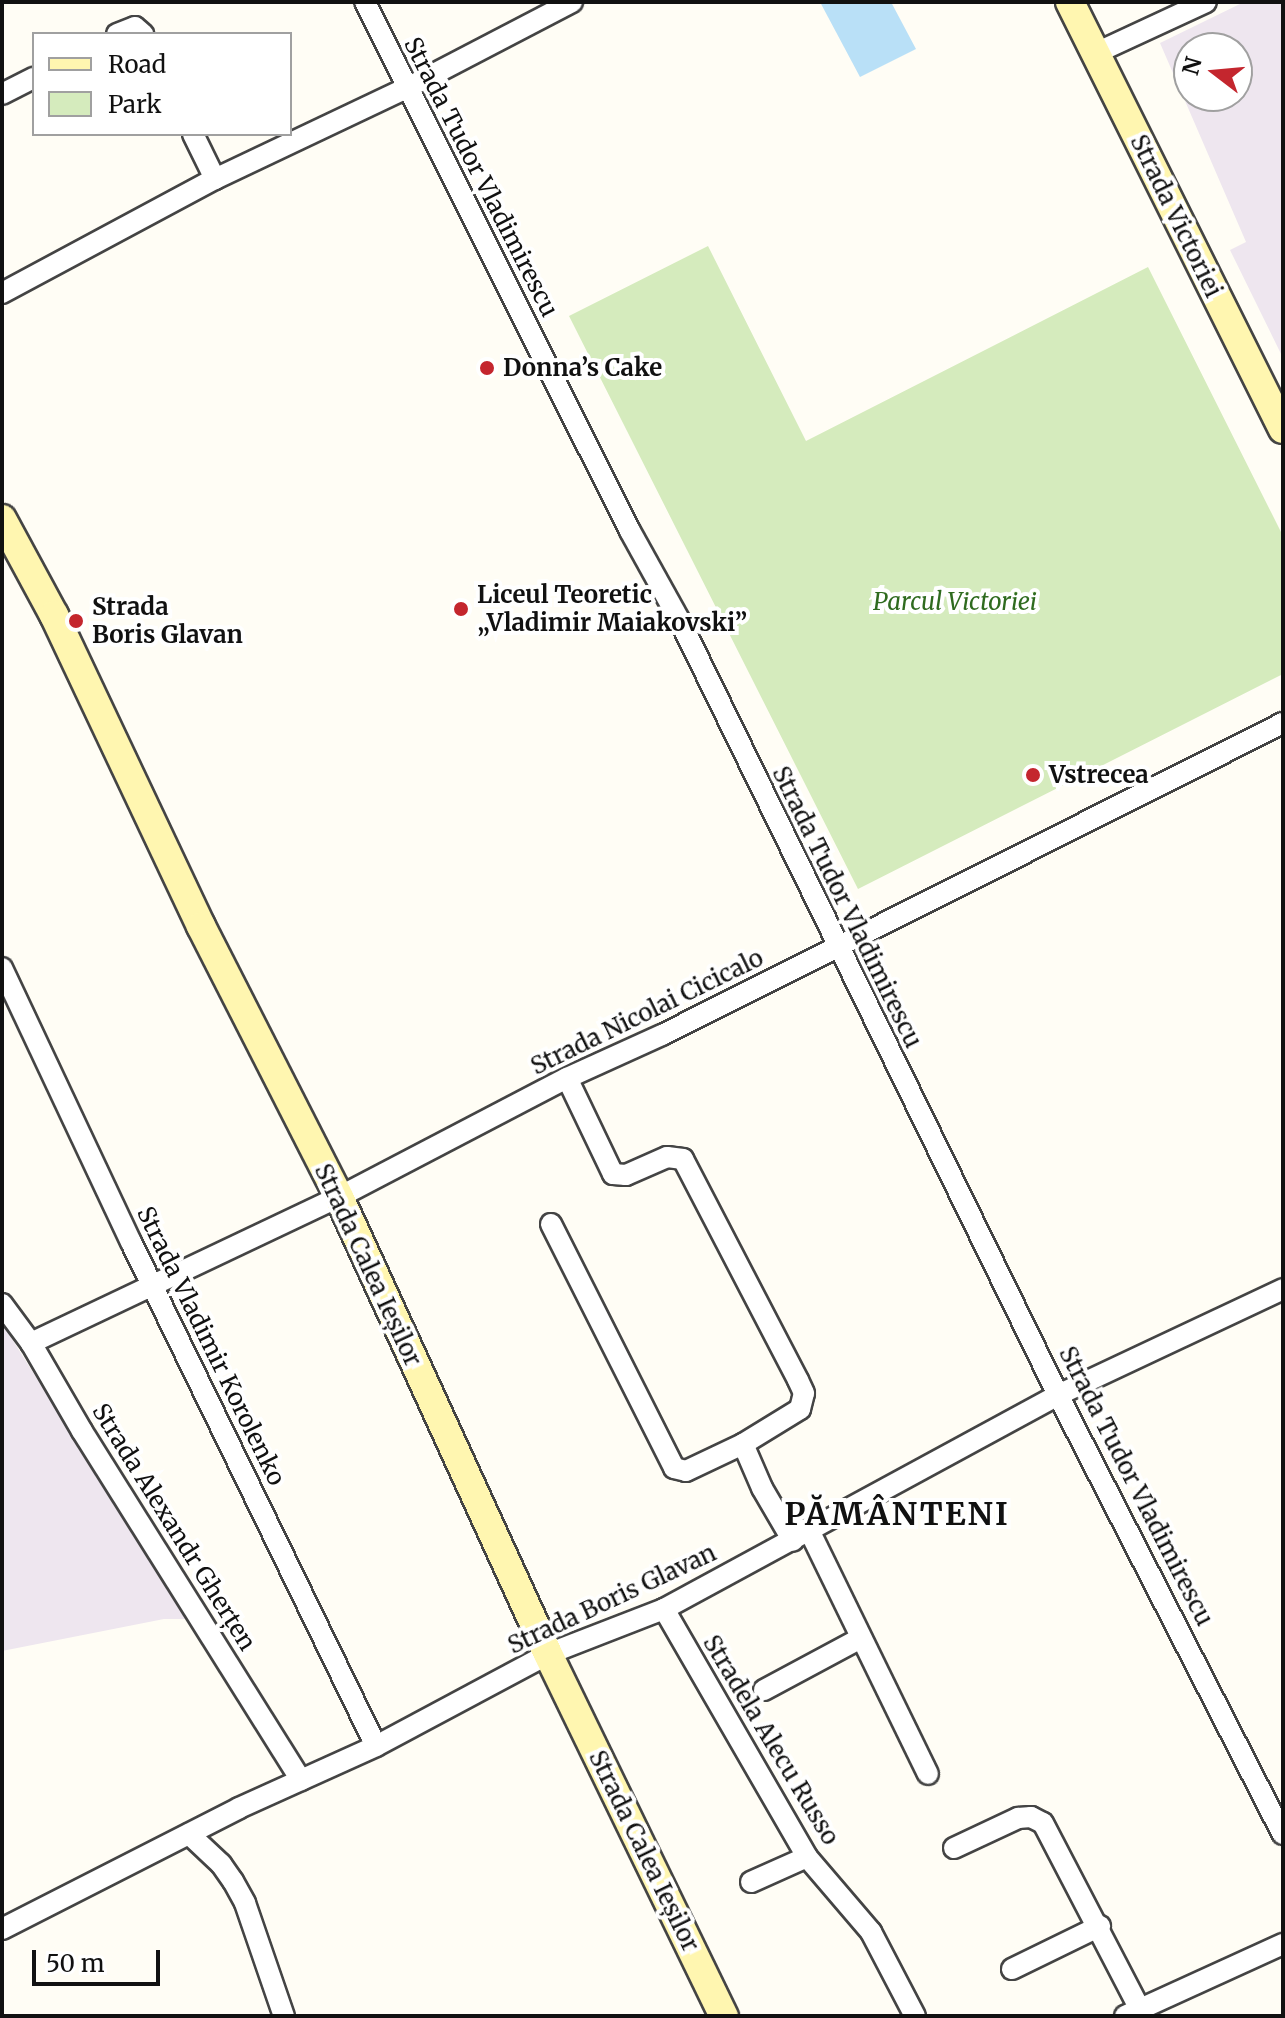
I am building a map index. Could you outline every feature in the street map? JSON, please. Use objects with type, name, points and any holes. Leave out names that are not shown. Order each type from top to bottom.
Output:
[{"type":"street","name":"Strada Tudor Vladimirescu","points":[[365,2],[623,518],[682,625],[962,1192],[1058,1395],[1283,1834]]},
{"type":"street","points":[[2,293],[215,179],[407,88],[572,2]]},
{"type":"street","name":"Strada Victoriei","points":[[1070,2],[1283,429]]},
{"type":"street","points":[[1096,53],[1206,2]]},
{"type":"street","points":[[2,94],[32,79]]},
{"type":"street","points":[[194,136],[215,179]]},
{"type":"street","name":"Strada Calea Ieșilor","points":[[2,519],[54,615],[201,926],[339,1197],[548,1654],[724,2016]]},
{"type":"street","name":"Strada Nicolai Cicicalo","points":[[31,1343],[339,1197],[567,1078],[662,1035],[1283,723]]},
{"type":"street","name":"Strada Vladimir Korolenko","points":[[2,968],[376,1746]]},
{"type":"street","points":[[551,1224],[674,1468],[686,1471],[743,1444],[800,1409],[804,1393],[798,1380],[683,1159],[667,1157],[626,1175],[613,1174],[567,1078]]},
{"type":"street","name":"Strada Boris Glavan","points":[[2,1929],[189,1834],[376,1746],[548,1654],[664,1609],[1058,1395],[1283,1289]]},
{"type":"street","name":"Strada Alexandr Gherțen","points":[[2,1304],[31,1343],[82,1431],[301,1780]]},
{"type":"street","points":[[743,1444],[762,1488],[802,1536],[861,1638],[928,1774]]},
{"type":"street","name":"Stradela Alecu Russo","points":[[664,1609],[807,1857],[871,1932],[915,2016]]},
{"type":"street","points":[[764,1690],[861,1638]]},
{"type":"street","points":[[954,1848],[1018,1818],[1031,1817],[1043,1823],[1100,1926],[1133,2012],[1283,1944]]},
{"type":"street","points":[[189,1834],[221,1864],[245,1903],[284,2016]]},
{"type":"street","points":[[751,1882],[807,1857]]},
{"type":"street","points":[[1012,1969],[1100,1926]]},
{"type":"shaded area","points":[[1244,2],[1283,2],[1283,358],[1230,250],[1246,242],[1190,112],[1253,112],[1253,32],[1183,32]]},
{"type":"shaded area","points":[[1173,37],[1173,73],[1160,43]]},
{"type":"shaded area","points":[[2,1323],[188,1619],[164,1619],[2,1651]]},
{"type":"green space","name":"Parcul Victoriei","points":[[708,246],[806,441],[1148,267],[1283,536],[1283,674],[858,889],[569,316]]},
{"type":"water","points":[[820,2],[891,2],[916,49],[860,77]]},
{"type":"place","name":"Donna’s Cake","points":[[487,368]]},
{"type":"place","name":"Liceul Teoretic „Vladimir Maiakovski”","points":[[461,609]]},
{"type":"place","name":"Strada Boris Glavan","points":[[76,621]]},
{"type":"place","name":"Vstrecea","points":[[1033,775]]},
{"type":"district","name":"PĂMÂNTENI","points":[[897,1514]]}]
